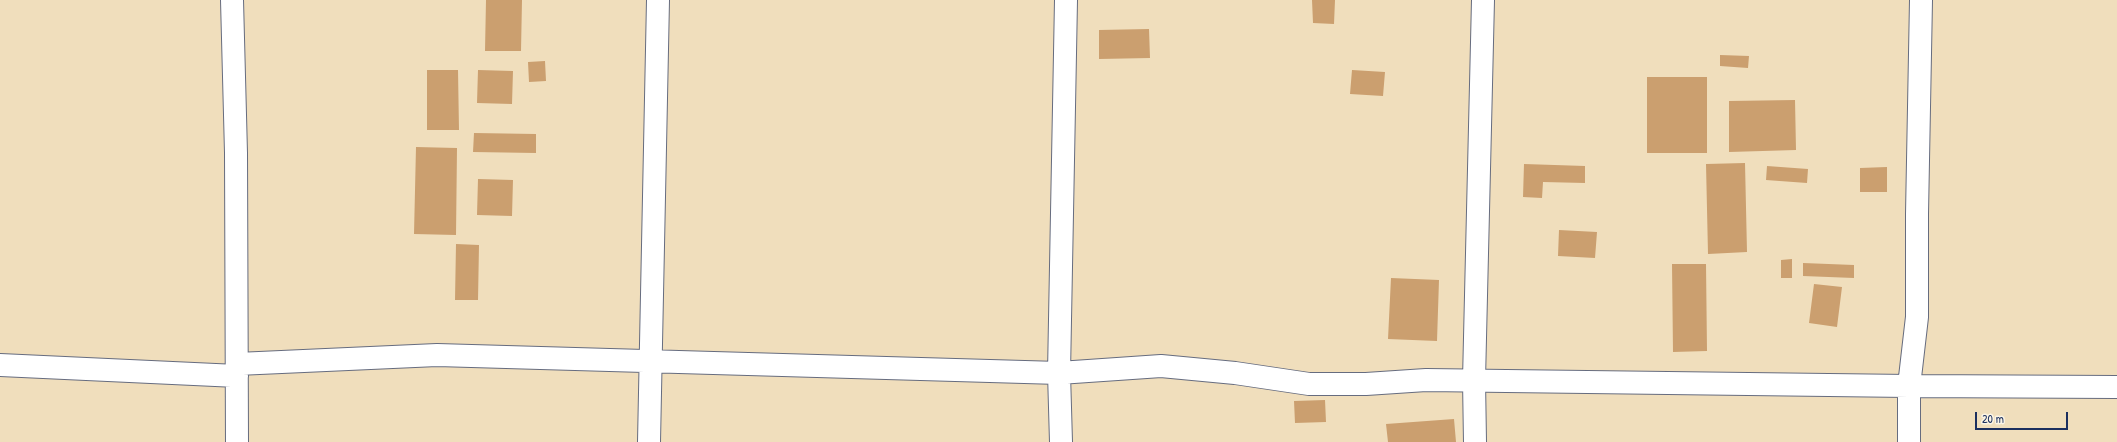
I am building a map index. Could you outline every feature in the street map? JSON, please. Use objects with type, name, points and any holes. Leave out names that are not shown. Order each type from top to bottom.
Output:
[{"type":"street","points":[[232,0],[236,153],[237,442]]},
{"type":"street","points":[[649,442],[658,0]]},
{"type":"street","points":[[1061,442],[1059,373],[1066,0]]},
{"type":"street","points":[[1475,442],[1474,380],[1484,0]]},
{"type":"street","points":[[1909,442],[1909,386],[1917,316],[1917,214],[1921,0]]},
{"type":"street","points":[[0,365],[237,370],[437,356],[1059,373],[1161,366],[1235,372],[1309,384],[1366,384],[1426,380],[1474,380],[1909,386],[2117,387]]},
{"type":"building","points":[[486,0],[522,0],[521,51],[485,51]]},
{"type":"building","points":[[1312,0],[1335,0],[1334,24],[1313,23]]},
{"type":"building","points":[[1149,29],[1150,58],[1099,59],[1099,30]]},
{"type":"building","points":[[1720,55],[1749,56],[1748,68],[1720,66]]},
{"type":"building","points":[[545,61],[546,81],[529,82],[528,62]]},
{"type":"building","points":[[427,70],[458,70],[459,130],[427,130]]},
{"type":"building","points":[[478,70],[513,71],[512,104],[477,103]]},
{"type":"building","points":[[1352,70],[1385,72],[1383,96],[1350,94]]},
{"type":"building","points":[[1647,77],[1707,77],[1707,153],[1647,153]]},
{"type":"building","points":[[1795,100],[1796,150],[1729,152],[1729,101]]},
{"type":"building","points":[[474,133],[536,134],[536,153],[473,152]]},
{"type":"building","points":[[416,147],[457,148],[456,235],[414,234]]},
{"type":"building","points":[[1745,163],[1747,252],[1708,254],[1706,164]]},
{"type":"building","points":[[1524,164],[1585,166],[1585,183],[1543,182],[1542,198],[1523,197]]},
{"type":"building","points":[[1767,166],[1808,169],[1807,183],[1766,180]]},
{"type":"building","points":[[1887,167],[1887,192],[1860,192],[1860,168]]},
{"type":"building","points":[[478,179],[513,180],[512,216],[477,215]]},
{"type":"building","points":[[1559,230],[1597,232],[1595,258],[1558,256]]},
{"type":"building","points":[[456,244],[479,245],[478,300],[455,300]]},
{"type":"building","points":[[1792,259],[1792,278],[1781,278],[1781,260]]},
{"type":"building","points":[[1803,263],[1854,265],[1854,278],[1803,276]]},
{"type":"building","points":[[1672,264],[1706,264],[1707,351],[1673,352]]},
{"type":"building","points":[[1391,278],[1439,280],[1437,341],[1388,339]]},
{"type":"building","points":[[1814,284],[1842,287],[1837,327],[1809,323]]},
{"type":"building","points":[[1325,400],[1326,422],[1295,423],[1294,401]]},
{"type":"building","points":[[1454,419],[1456,442],[1388,442],[1386,424]]}]
